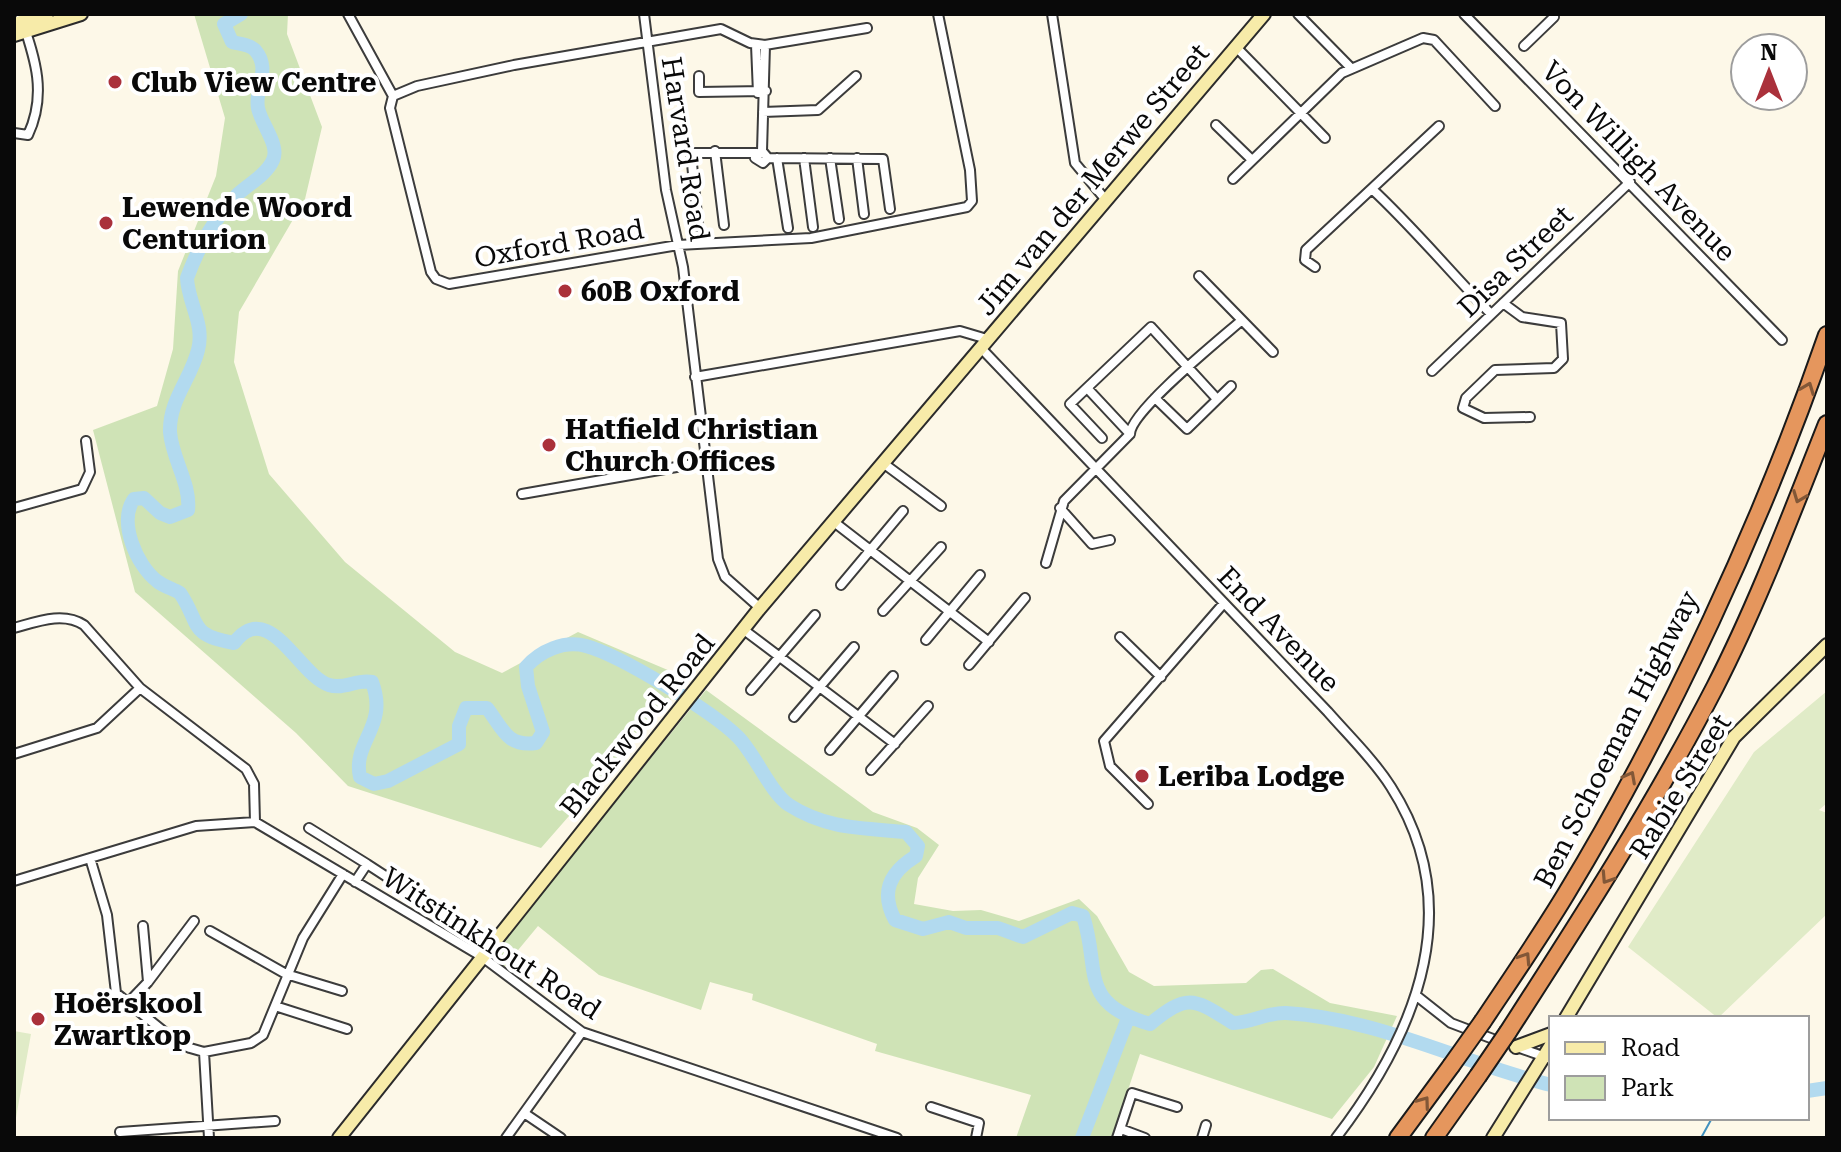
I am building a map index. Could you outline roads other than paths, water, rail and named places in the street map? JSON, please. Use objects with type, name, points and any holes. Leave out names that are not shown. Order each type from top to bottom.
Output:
[{"type":"highway","name":"Ben Schoeman Highway","points":[[1398,1138],[1483,1021],[1566,894],[1688,666],[1755,517],[1827,335]]},
{"type":"highway","name":"Ben Schoeman Highway","points":[[1434,1138],[1478,1076],[1512,1039],[1629,844],[1716,685],[1784,534],[1827,424]]},
{"type":"street","points":[[19,25],[47,14]]},
{"type":"street","points":[[19,25],[81,14]]},
{"type":"street","points":[[348,14],[393,96],[431,83],[646,40],[721,29],[761,45],[867,28]]},
{"type":"street","name":"Harvard Road","points":[[644,14],[720,568],[760,608]]},
{"type":"street","name":"Oxford Road","points":[[393,96],[390,108],[436,279],[442,283],[461,283],[678,245],[811,238],[949,213],[967,207],[972,201],[970,170],[938,14]]},
{"type":"street","points":[[1052,14],[1075,163],[1105,199]]},
{"type":"street","name":"Jim van der Merwe Street","points":[[695,377],[960,331],[984,343],[1264,14]]},
{"type":"street","points":[[1298,14],[1351,68]]},
{"type":"street","points":[[1524,46],[1554,15]]},
{"type":"street","name":"Von Willigh Avenue","points":[[1471,16],[1782,340]]},
{"type":"street","points":[[14,133],[28,135],[37,108],[39,81],[19,25]]},
{"type":"street","points":[[1233,179],[1300,112],[1351,68],[1429,38],[1495,106]]},
{"type":"street","points":[[761,45],[766,155],[788,228]]},
{"type":"street","points":[[1236,47],[1325,138]]},
{"type":"street","points":[[699,76],[699,104]]},
{"type":"street","points":[[763,112],[818,110],[856,76]]},
{"type":"street","points":[[699,92],[762,94]]},
{"type":"street","points":[[1216,125],[1251,159]]},
{"type":"street","points":[[1315,267],[1305,260],[1306,250],[1439,126]]},
{"type":"street","points":[[698,226],[690,155],[696,151],[883,159],[890,209]]},
{"type":"street","points":[[715,151],[724,225]]},
{"type":"street","points":[[804,158],[813,227]]},
{"type":"street","points":[[830,158],[839,219]]},
{"type":"street","points":[[857,158],[864,214]]},
{"type":"street","name":"Disa Street","points":[[1432,371],[1630,182]]},
{"type":"street","points":[[1372,189],[1406,219],[1417,237],[1491,314]]},
{"type":"street","points":[[1199,276],[1273,352]]},
{"type":"street","points":[[1503,303],[1522,317],[1561,323],[1563,359],[1554,368],[1495,370],[1466,398],[1463,408],[1484,418],[1530,417]]},
{"type":"street","points":[[1046,563],[1060,508],[1130,434],[1131,424],[1155,398],[1242,320]]},
{"type":"street","points":[[1102,438],[1070,404],[1151,327],[1217,399]]},
{"type":"street","name":"Blackwood Road","points":[[339,1138],[760,608],[984,343]]},
{"type":"street","name":"End Avenue","points":[[984,343],[1095,469],[1375,765],[1406,814],[1423,864],[1427,891],[1425,958],[1418,997]]},
{"type":"street","points":[[1155,398],[1187,429],[1231,386]]},
{"type":"street","points":[[1087,388],[1130,434]]},
{"type":"street","points":[[14,508],[82,489],[90,472],[86,441]]},
{"type":"street","points":[[522,494],[705,462]]},
{"type":"street","points":[[883,463],[941,506]]},
{"type":"street","points":[[1060,508],[1092,544],[1110,540]]},
{"type":"street","points":[[841,585],[903,511]]},
{"type":"street","points":[[834,522],[989,642]]},
{"type":"street","points":[[883,611],[941,547]]},
{"type":"street","points":[[926,640],[980,575]]},
{"type":"street","points":[[969,665],[1025,598]]},
{"type":"street","points":[[1148,804],[1110,766],[1103,745],[1123,716],[1224,603]]},
{"type":"street","points":[[751,690],[815,615]]},
{"type":"street","points":[[14,628],[59,618],[80,622],[140,688],[246,769],[254,784],[255,822],[196,826],[14,881]]},
{"type":"street","points":[[744,630],[895,744]]},
{"type":"street","points":[[1120,637],[1161,677]]},
{"type":"street","name":"Rabie Street","points":[[1567,1016],[1734,737],[1827,645]]},
{"type":"street","points":[[794,717],[854,647]]},
{"type":"street","points":[[830,750],[893,676]]},
{"type":"street","points":[[14,754],[97,728],[140,688]]},
{"type":"street","points":[[871,770],[928,706]]},
{"type":"street","name":"Witstinkhout Road","points":[[255,822],[481,956],[582,1032],[897,1138]]},
{"type":"street","points":[[309,828],[430,905]]},
{"type":"street","points":[[90,858],[107,915],[116,993],[126,1005],[177,1042],[204,1052],[256,1041],[267,1030],[286,974],[303,938],[343,874]]},
{"type":"street","points":[[355,882],[367,864]]},
{"type":"street","points":[[126,1005],[148,982],[194,921]]},
{"type":"street","points":[[143,926],[148,982]]},
{"type":"street","name":"Rabie Street","points":[[1576,1016],[1620,928]]},
{"type":"street","points":[[210,931],[286,974],[342,991]]},
{"type":"street","points":[[1336,1138],[1377,1083],[1418,997],[1451,1023],[1512,1039],[1549,1034]]},
{"type":"street","points":[[275,1006],[347,1029]]},
{"type":"street","points":[[506,1138],[582,1032]]},
{"type":"street","points":[[1496,1138],[1544,1063],[1512,1039]]},
{"type":"street","points":[[204,1052],[209,1138]]},
{"type":"street","points":[[1145,1138],[1119,1134],[1132,1093],[1177,1107]]},
{"type":"street","points":[[931,1107],[979,1123],[976,1138]]},
{"type":"street","points":[[524,1113],[561,1138]]},
{"type":"street","points":[[120,1132],[208,1123],[275,1121]]},
{"type":"street","points":[[1202,1138],[1206,1125]]},
{"type":"waterway","points":[[241,14],[224,24],[232,42],[250,46],[260,57],[262,72],[258,108],[272,141],[273,160],[267,170],[238,194],[215,223],[187,278],[200,340],[195,361],[173,410],[170,432],[187,491],[188,510],[170,517],[160,513],[144,498],[134,499],[128,519],[129,530],[142,565],[159,583],[180,593],[202,632],[234,643],[247,631],[259,629],[272,634],[318,679],[329,685],[372,682],[376,711],[361,753],[360,777],[374,784],[388,781],[459,744],[459,726],[466,708],[487,708],[512,739],[526,744],[536,743],[543,732],[528,686],[526,667],[553,648],[569,644],[586,646],[642,672],[726,726],[744,744],[775,791],[789,805],[831,823],[906,832],[918,846],[916,856],[900,869],[890,884],[888,900],[895,920],[923,929],[949,922],[966,928],[998,928],[1023,937],[1072,913],[1083,916],[1101,995],[1127,1016],[1150,1024],[1173,1007],[1191,1002],[1233,1023],[1279,1013],[1321,1017],[1387,1033],[1549,1084]]},
{"type":"waterway","points":[[1082,1138],[1128,1018]]},
{"type":"waterway","points":[[1809,1091],[1827,1088]]},
{"type":"waterway","points":[[1701,1138],[1711,1120]]},
{"type":"place","name":"Club View Centre","points":[[115,82]]},
{"type":"place","name":"Lewende Woord Centurion","points":[[106,223]]},
{"type":"place","name":"60B Oxford","points":[[565,291]]},
{"type":"place","name":"Hatfield Christian Church Offices","points":[[549,445]]},
{"type":"place","name":"Leriba Lodge","points":[[1142,776]]},
{"type":"place","name":"Hoërskool Zwartkop","points":[[38,1019]]}]
